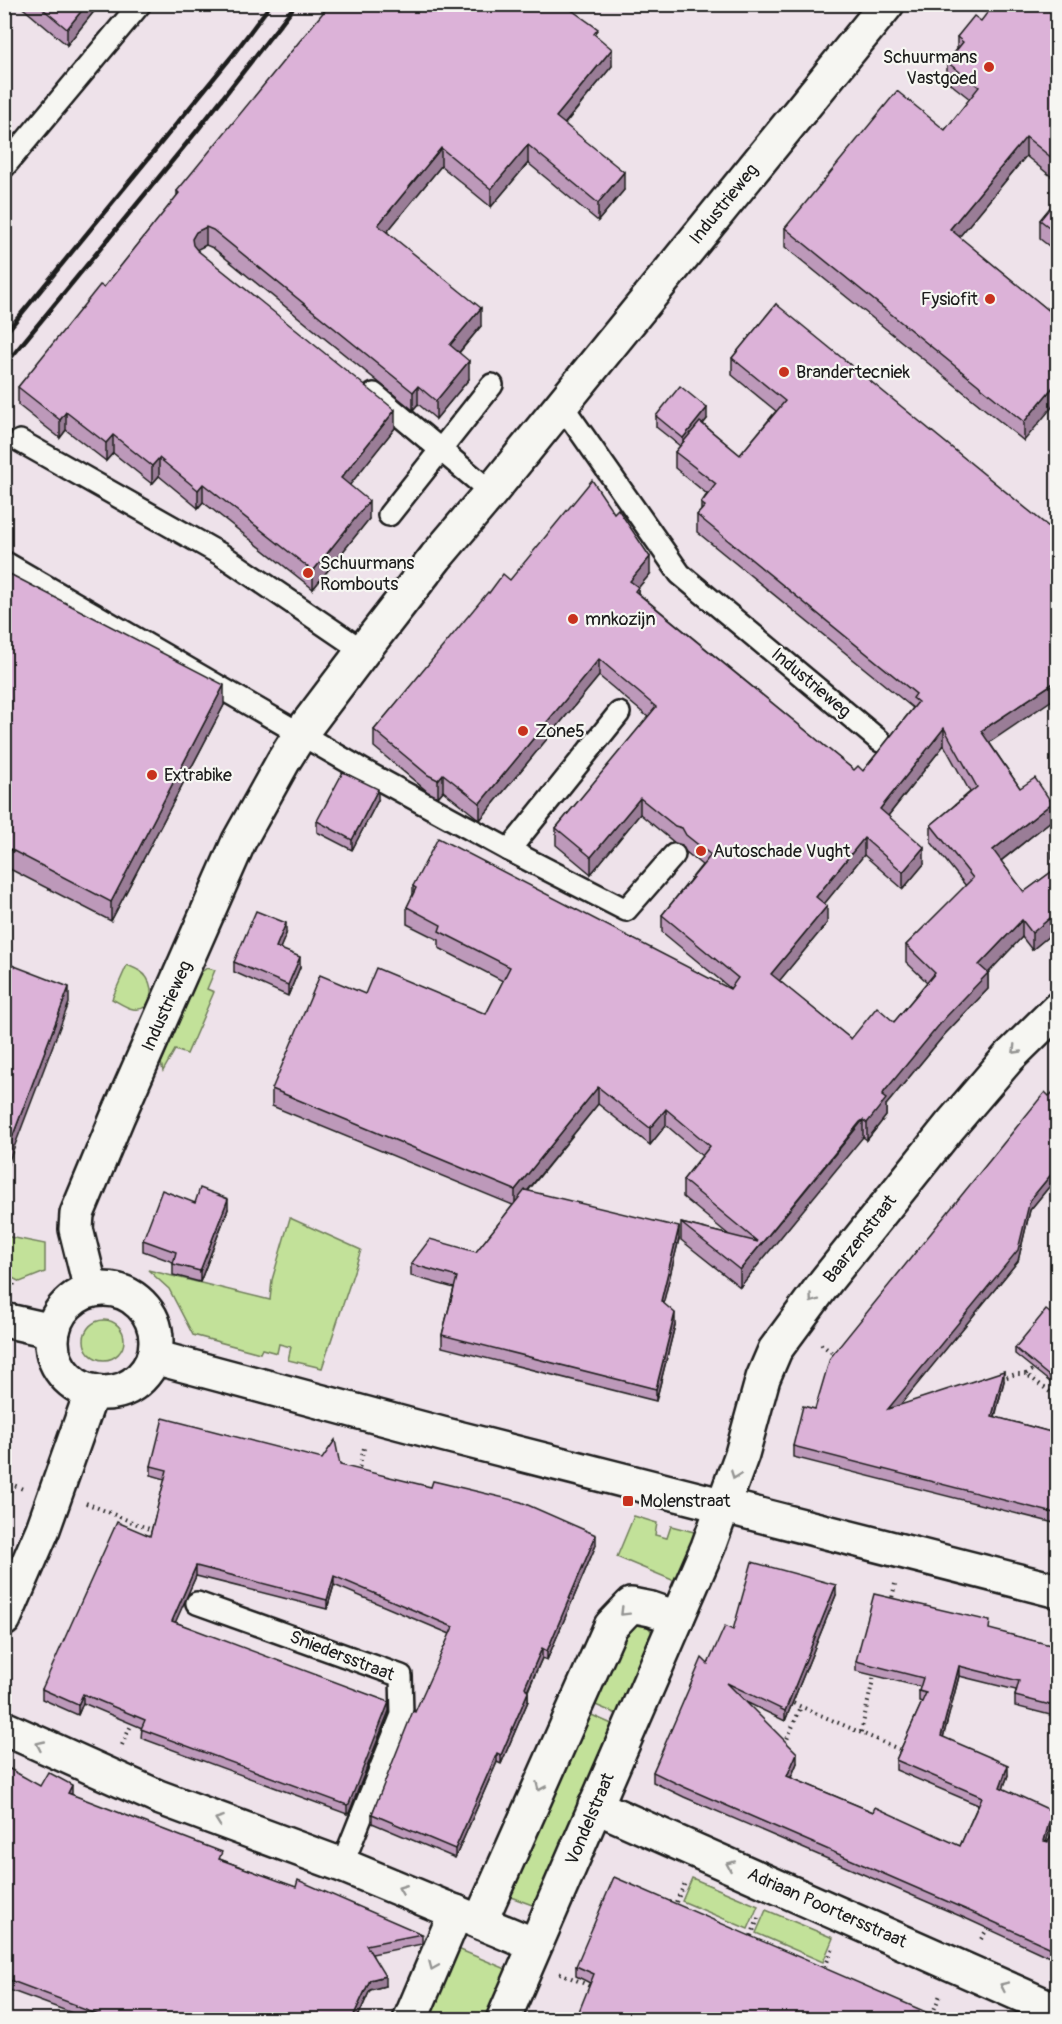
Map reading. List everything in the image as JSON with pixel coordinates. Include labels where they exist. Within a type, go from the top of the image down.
[{"type":"street","name":"Industrieweg","points":[[91,1290],[76,1229],[77,1214],[239,842],[284,760],[301,733],[436,557],[888,4]]},
{"type":"street","name":"Baarzenstraat","points":[[723,1505],[742,1454],[763,1378],[775,1350],[826,1281],[950,1126],[1009,1057],[1058,1009]]},
{"type":"street","points":[[114,1289],[130,1295],[143,1306],[153,1321],[157,1338],[154,1357],[144,1375],[125,1389],[110,1393],[92,1391],[79,1386],[65,1376],[56,1361],[52,1345],[53,1331],[59,1313],[69,1302],[91,1290],[114,1289]]},
{"type":"street","points":[[4,1320],[53,1331]]},
{"type":"street","points":[[154,1357],[373,1416],[1058,1591]]},
{"type":"street","points":[[4,1619],[57,1490],[92,1391]]},
{"type":"street","name":"Vondelstraat","points":[[503,2019],[708,1547],[723,1505]]},
{"type":"street","points":[[410,2019],[468,1917],[611,1626],[631,1605],[677,1618]]},
{"type":"street","points":[[4,1728],[158,1797],[342,1865],[468,1917],[532,1952]]},
{"type":"street","name":"Adriaan Poortersstraat","points":[[595,1806],[1058,2011]]},
{"type":"lane","points":[[4,167],[140,4]]},
{"type":"lane","points":[[360,383],[491,492]]},
{"type":"lane","points":[[389,515],[492,385]]},
{"type":"lane","name":"Industrieweg","points":[[561,404],[680,574],[880,741]]},
{"type":"lane","points":[[20,441],[229,559],[363,651]]},
{"type":"lane","points":[[4,562],[366,772],[509,850],[626,910],[675,855]]},
{"type":"lane","points":[[509,850],[619,713]]},
{"type":"lane","name":"Sniedersstraat","points":[[197,1603],[401,1676],[402,1715],[342,1865]]},
{"type":"path","points":[[795,1323],[842,1360]]},
{"type":"path","points":[[993,1381],[1016,1374],[1026,1374],[1043,1360]]},
{"type":"path","points":[[1026,1374],[1058,1398]]},
{"type":"path","points":[[356,1479],[373,1416]]},
{"type":"path","points":[[57,1490],[153,1531],[163,1533]]},
{"type":"path","points":[[890,1608],[903,1551]]},
{"type":"path","points":[[861,1732],[877,1664]]},
{"type":"path","points":[[780,1698],[913,1755]]},
{"type":"path","points":[[783,1749],[801,1707]]},
{"type":"path","points":[[107,1775],[137,1712]]},
{"type":"path","points":[[1046,1834],[1055,1823],[1049,1816],[1058,1801]]},
{"type":"path","points":[[963,1968],[993,1920]]},
{"type":"path","points":[[532,1952],[592,1987]]},
{"type":"green space","points":[[127,965],[143,973],[151,988],[148,1004],[139,1009],[133,1009],[112,999]]},
{"type":"green space","points":[[207,968],[215,970],[207,989],[214,992],[187,1054],[175,1050],[163,1071],[161,1063],[200,973]]},
{"type":"green space","points":[[290,1218],[361,1250],[322,1368],[288,1360],[291,1347],[279,1344],[277,1353],[262,1349],[260,1353],[193,1335],[169,1289],[148,1270],[270,1300],[272,1280]]},
{"type":"green space","points":[[5,1236],[45,1244],[45,1272],[20,1282],[5,1274]]},
{"type":"green space","points":[[104,1320],[112,1321],[118,1326],[123,1332],[123,1348],[118,1354],[112,1359],[104,1360],[96,1359],[90,1354],[85,1348],[84,1340],[85,1332],[90,1326],[96,1321]]},
{"type":"green space","points":[[634,1516],[657,1523],[655,1535],[667,1538],[671,1526],[698,1533],[677,1582],[617,1557]]},
{"type":"green space","points":[[630,1622],[646,1624],[652,1632],[652,1640],[619,1715],[591,1703]]},
{"type":"green space","points":[[587,1713],[614,1725],[535,1906],[508,1896]]},
{"type":"green space","points":[[692,1878],[758,1906],[748,1929],[682,1901]]},
{"type":"green space","points":[[766,1910],[833,1938],[823,1962],[756,1933]]},
{"type":"green space","points":[[458,1949],[506,1969],[504,1980],[487,2019],[426,2020]]},
{"type":"building","points":[[37,4],[87,4],[67,29]]},
{"type":"building","points":[[330,4],[563,4],[598,29],[594,34],[612,49],[556,117],[624,172],[598,203],[528,145],[491,189],[441,148],[378,225],[481,308],[450,345],[469,361],[436,401],[418,386],[413,392],[213,230],[206,227],[196,232],[192,239],[197,250],[395,410],[341,478],[369,501],[313,571],[203,484],[198,490],[159,458],[152,466],[113,435],[106,443],[66,412],[60,420],[18,387],[100,285],[104,287],[179,193],[177,191]]},
{"type":"building","points":[[994,4],[1058,4],[1058,163],[1026,137],[950,229],[1058,318],[1058,381],[1024,422],[785,228],[897,91],[945,130],[979,87],[947,62],[963,42],[957,37],[974,16],[981,21]]},
{"type":"building","points":[[1058,198],[1058,234],[1040,220]]},
{"type":"building","points":[[776,304],[1055,532],[1052,536],[1058,544],[1058,680],[981,731],[1020,788],[1035,778],[1052,803],[993,850],[1024,892],[1058,867],[1058,925],[1056,926],[1050,918],[1032,933],[1022,920],[979,965],[988,973],[945,1018],[884,1092],[882,1096],[886,1099],[867,1123],[863,1120],[860,1122],[740,1270],[681,1223],[758,1242],[683,1180],[710,1146],[666,1109],[650,1128],[598,1087],[515,1190],[272,1089],[320,975],[365,994],[376,968],[486,1014],[510,967],[439,931],[441,925],[407,907],[416,888],[413,886],[438,838],[730,989],[738,978],[662,915],[711,855],[686,835],[682,828],[675,826],[640,798],[591,857],[556,828],[656,707],[599,659],[480,803],[443,774],[438,780],[428,775],[374,730],[503,574],[510,580],[592,480],[614,513],[618,509],[650,557],[630,581],[638,587],[635,591],[854,770],[858,766],[863,771],[918,702],[913,698],[916,694],[697,515],[705,506],[701,503],[716,484],[675,452],[700,422],[740,455],[785,401],[732,358]],"holes":[[[944,728],[977,787],[931,825],[973,878],[906,945],[935,973],[894,1022],[877,1007],[851,1039],[771,974],[827,906],[816,897],[864,838],[903,872],[924,847],[880,809]]]},
{"type":"building","points":[[680,386],[707,408],[683,438],[656,416]]},
{"type":"building","points":[[4,571],[224,685],[111,902],[4,846]]},
{"type":"building","points":[[343,772],[378,789],[352,840],[317,821]]},
{"type":"building","points":[[1058,837],[1058,849],[1052,841]]},
{"type":"building","points":[[256,911],[286,923],[276,947],[300,957],[288,985],[234,962]]},
{"type":"building","points":[[4,962],[69,987],[4,1159]]},
{"type":"building","points":[[1058,1088],[1058,1166],[1030,1200],[1018,1250],[888,1409],[1004,1371],[992,1416],[1058,1434],[1058,1514],[793,1446],[803,1406],[815,1409],[830,1358],[1045,1092],[1049,1096]]},
{"type":"building","points":[[200,1188],[228,1199],[200,1271],[173,1264],[176,1252],[143,1240],[162,1190],[195,1203]]},
{"type":"building","points":[[525,1190],[679,1227],[661,1301],[675,1313],[656,1389],[442,1335],[457,1277],[411,1264],[430,1239],[476,1252]]},
{"type":"building","points":[[1046,1310],[1058,1319],[1058,1378],[1055,1381],[1015,1348]]},
{"type":"building","points":[[163,1418],[322,1459],[335,1440],[340,1465],[431,1487],[433,1481],[521,1502],[596,1535],[547,1651],[542,1648],[525,1687],[528,1692],[501,1755],[497,1753],[455,1849],[372,1814],[413,1711],[415,1712],[453,1627],[334,1576],[327,1600],[196,1566],[172,1621],[389,1702],[347,1805],[141,1729],[145,1720],[83,1694],[78,1705],[42,1689],[117,1522],[150,1536],[167,1470],[151,1466]]},
{"type":"building","points":[[752,1562],[836,1585],[785,1711],[727,1683],[797,1753],[787,1776],[873,1812],[875,1807],[960,1846],[982,1797],[896,1760],[926,1693],[919,1691],[923,1678],[856,1661],[874,1594],[990,1621],[989,1629],[1058,1647],[1058,1707],[1015,1696],[1019,1681],[959,1666],[941,1736],[1008,1765],[1000,1787],[1052,1811],[1044,1841],[1048,1842],[1058,1826],[1058,1951],[653,1772],[702,1658],[708,1664],[725,1626],[733,1630]]},
{"type":"building","points":[[8,1768],[40,1786],[48,1772],[72,1785],[68,1793],[222,1852],[219,1859],[296,1887],[298,1880],[422,1934],[366,1945],[385,1976],[370,1980],[352,2019],[109,2019],[4,1978],[4,1774]]},
{"type":"building","points":[[614,1877],[942,2019],[576,2019],[594,1974],[576,1966]]},
{"type":"building","points":[[947,2012],[964,2019],[944,2019]]},
{"type":"railway","points":[[4,335],[232,56],[271,4]]},
{"type":"railway","points":[[4,366],[196,132],[296,4]]},
{"type":"place","name":"Schuurmans Vastgoed","points":[[989,67]]},
{"type":"place","name":"Fysiofit","points":[[990,299]]},
{"type":"place","name":"Brandertecniek","points":[[784,372]]},
{"type":"place","name":"Schuurmans Rombouts","points":[[308,573]]},
{"type":"place","name":"mnkozijn","points":[[573,619]]},
{"type":"place","name":"Zone5","points":[[523,731]]},
{"type":"place","name":"Extrabike","points":[[152,775]]},
{"type":"place","name":"Autoschade Vught","points":[[701,851]]},
{"type":"place","name":"Molenstraat","points":[[628,1501]]}]
